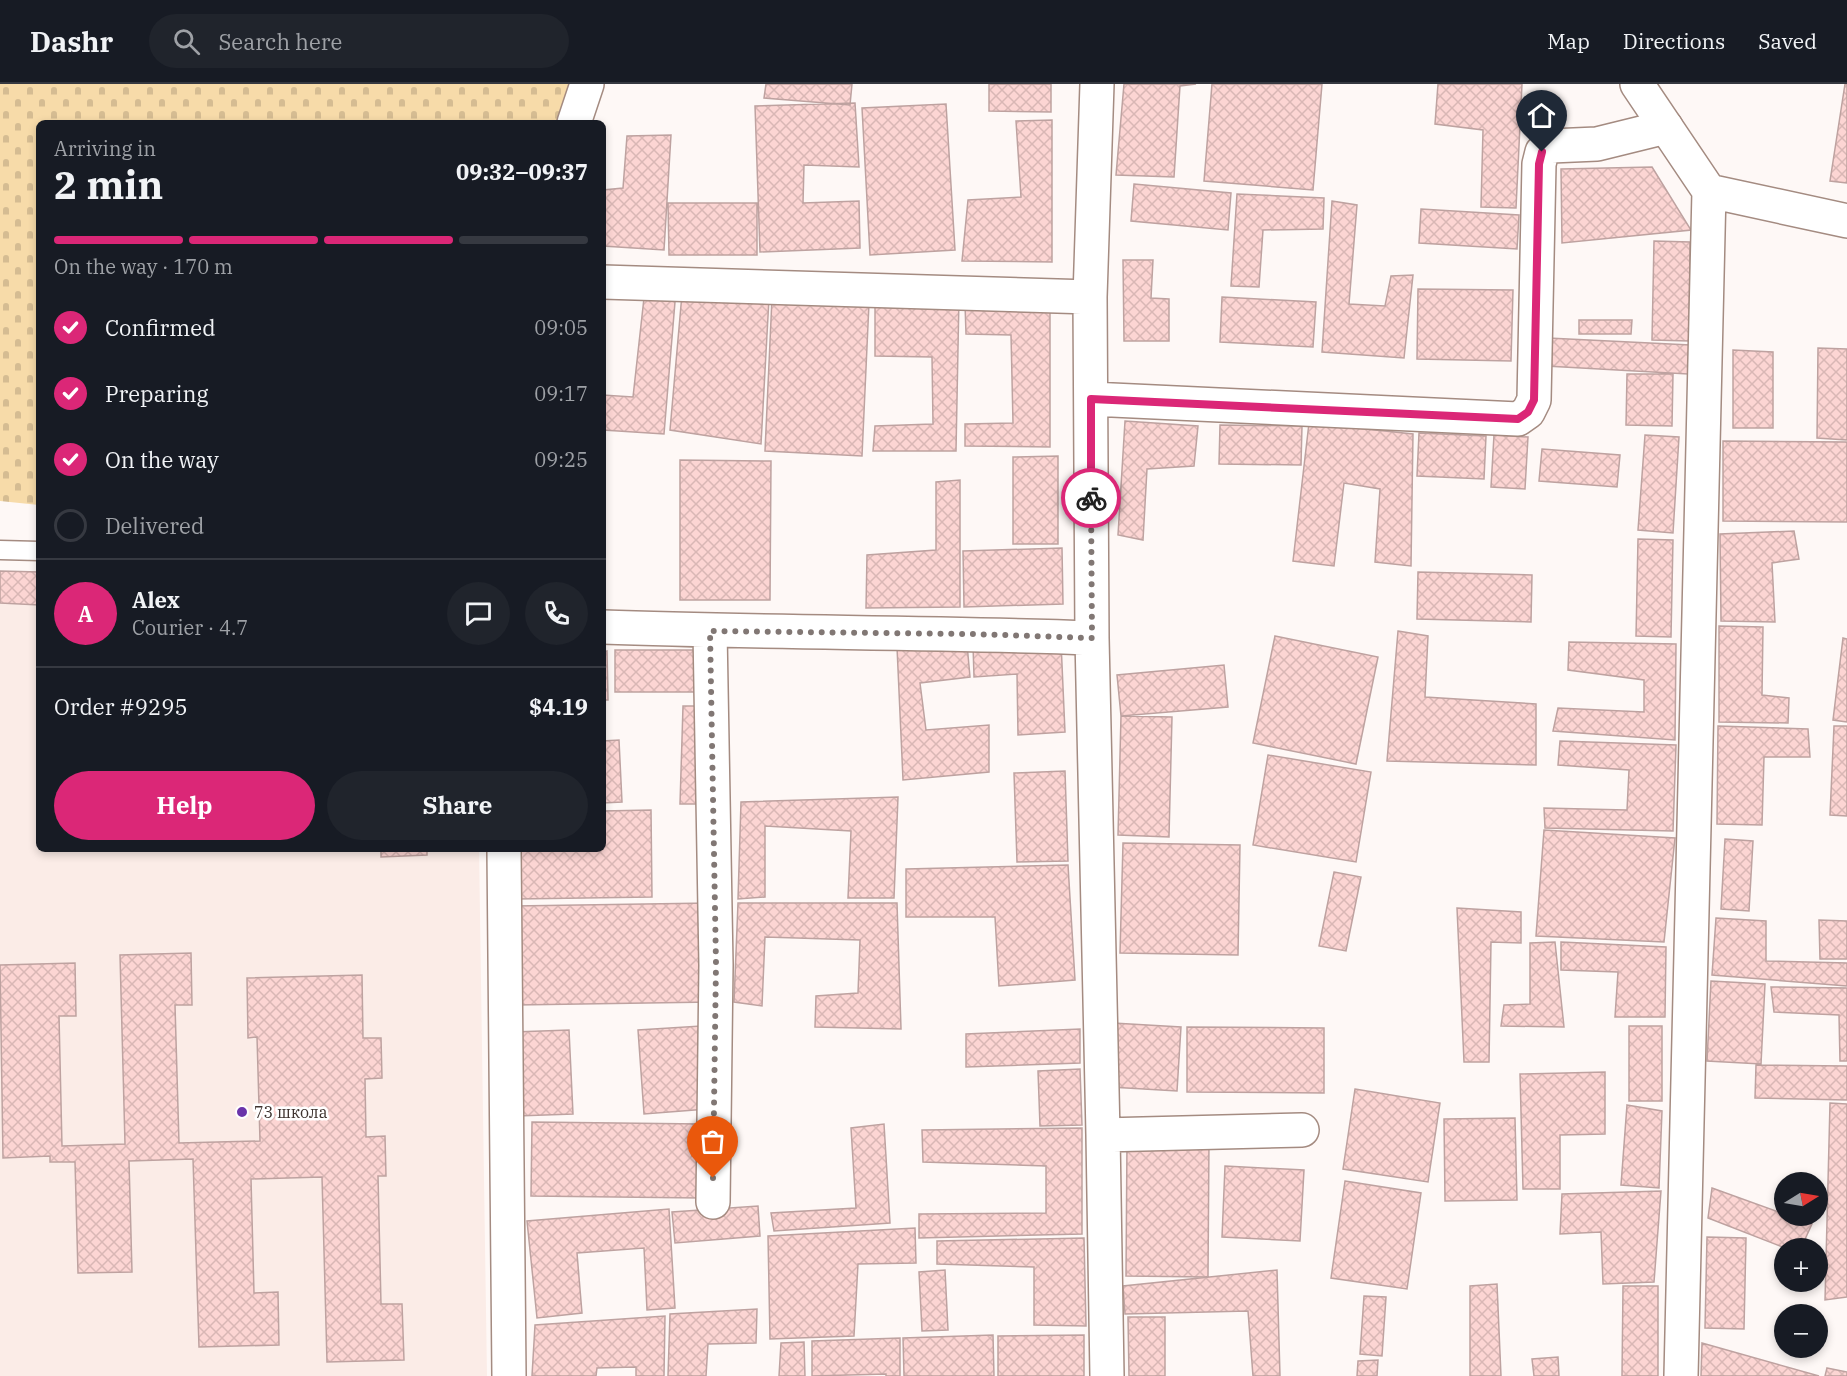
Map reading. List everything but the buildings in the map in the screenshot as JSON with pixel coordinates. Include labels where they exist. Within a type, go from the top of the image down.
[{"type":"street","points":[[575,120],[587,84]]},
{"type":"street","points":[[1097,84],[1090,297],[1092,638],[1107,1376]]},
{"type":"street","points":[[1637,84],[1709,191],[1681,1376]]},
{"type":"street","points":[[1091,399],[1518,419],[1528,412],[1534,400],[1539,164],[1542,152],[1551,146],[1597,144],[1666,127]]},
{"type":"street","points":[[1709,191],[1847,221]]},
{"type":"street","points":[[606,282],[1090,297]]},
{"type":"street","points":[[606,627],[1092,638]]},
{"type":"street","points":[[710,631],[716,964],[712,1202]]},
{"type":"street","points":[[504,852],[509,1376]]},
{"type":"street","points":[[1103,1135],[1302,1130]]},
{"type":"lane","points":[[0,550],[36,551]]},
{"type":"shaded area","name":"73 школа","points":[[0,584],[36,584],[36,852],[479,852],[487,1376],[0,1376]]},
{"type":"green space","points":[[0,84],[575,84],[568,120],[36,120],[36,505],[0,501]]},
{"type":"way so far","points":[[713,1178],[716,964],[710,631],[972,634],[1092,638],[1091,498]]},
{"type":"place","name":"73 школа","points":[[242,1112]]},
{"type":"route","points":[[1091,498],[1091,399],[1518,419],[1528,412],[1534,400],[1539,164],[1542,152]]}]
